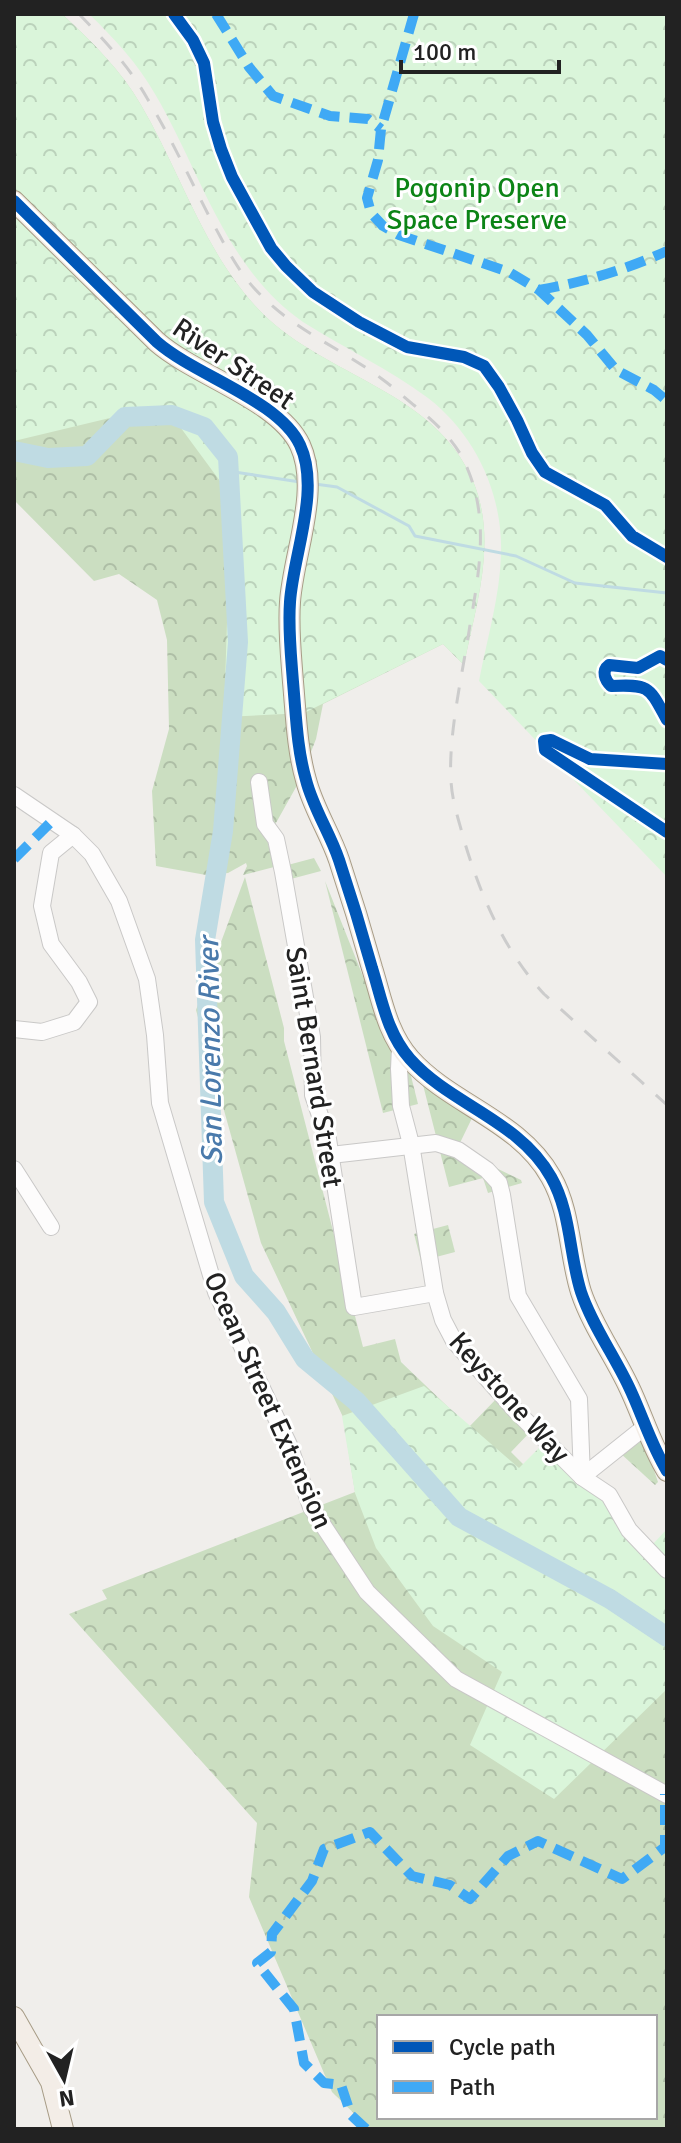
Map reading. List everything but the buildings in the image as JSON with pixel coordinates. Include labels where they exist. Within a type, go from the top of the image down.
[{"type":"main road","name":"River Street","points":[[14,201],[172,355],[276,415],[301,448],[307,484],[289,617],[295,714],[307,784],[338,859],[382,1006],[400,1047],[420,1070],[517,1136],[545,1166],[561,1200],[582,1294],[667,1471]]},
{"type":"main road","points":[[14,2017],[51,2082],[63,2129]]},
{"type":"street","name":"Saint Bernard Street","points":[[259,782],[265,824],[276,839],[283,872],[312,1037],[313,1095],[324,1122],[331,1155],[354,1307],[435,1293]]},
{"type":"street","name":"Ocean Street Extension","points":[[14,795],[73,835],[92,854],[119,901],[147,979],[160,1103],[216,1292],[289,1445],[311,1507],[367,1592],[456,1679],[667,1795]]},
{"type":"street","points":[[14,1029],[42,1032],[74,1022],[89,1002],[79,982],[51,944],[42,906],[51,853],[73,835]]},
{"type":"street","name":"Keystone Way","points":[[400,1047],[401,1106],[411,1144],[435,1293],[443,1320],[454,1341],[515,1410],[582,1477],[609,1495],[629,1530],[667,1570]]},
{"type":"street","points":[[331,1155],[436,1143],[458,1150],[487,1170],[499,1183],[518,1296],[579,1399],[582,1477]]},
{"type":"street","points":[[14,1169],[51,1227]]},
{"type":"street","points":[[582,1477],[646,1426]]},
{"type":"green space","points":[[14,14],[62,14],[95,46],[141,105],[210,241],[243,291],[263,314],[289,336],[407,405],[433,426],[456,451],[473,481],[484,526],[484,550],[479,596],[464,665],[443,644],[323,704],[316,739],[300,780],[267,839],[274,867],[243,875],[246,863],[228,873],[206,875],[156,866],[152,791],[169,729],[167,640],[157,600],[119,574],[94,581],[14,500]]},
{"type":"green space","points":[[14,14],[62,14],[115,68],[156,132],[225,267],[263,314],[317,354],[407,405],[433,426],[456,451],[473,481],[484,526],[479,596],[464,665],[443,644],[304,713],[224,717],[231,496],[164,405],[14,441]]},
{"type":"green space","name":"Pogonip Open Space Preserve","points":[[89,14],[667,14],[667,877],[479,681],[493,618],[501,554],[497,510],[473,448],[445,413],[428,398],[303,322],[276,300],[253,275],[217,217],[148,83],[125,52]]},
{"type":"green space","points":[[314,858],[321,871],[287,880],[284,866]]},
{"type":"green space","points":[[245,877],[363,1347],[395,1339],[401,1362],[469,1427],[499,1396],[533,1429],[511,1452],[524,1465],[547,1442],[654,1544],[667,1532],[667,2129],[370,2129],[332,2092],[249,1897],[257,1823],[69,1614],[107,1599],[102,1590],[355,1492],[343,1417],[261,1243],[196,1010]]},
{"type":"green space","points":[[325,881],[374,1004],[408,1064],[418,1104],[383,1113]]},
{"type":"green space","points":[[422,1081],[474,1114],[457,1149],[522,1183],[488,1193],[483,1178],[449,1187]]},
{"type":"green space","points":[[448,1225],[455,1252],[421,1261],[414,1234]]},
{"type":"green space","points":[[424,1386],[519,1468],[545,1442],[653,1544],[667,1529],[667,1689],[554,1799],[470,1745],[502,1672],[433,1626],[376,1548],[355,1493],[342,1416]]},
{"type":"green space","points":[[642,1436],[658,1482],[655,1485],[619,1452]]},
{"type":"waterway","name":"San Lorenzo River","points":[[14,451],[48,458],[87,456],[125,417],[172,415],[204,427],[228,457],[238,642],[223,831],[205,940],[214,1202],[244,1276],[276,1312],[305,1359],[356,1401],[459,1517],[610,1599],[667,1637]]},
{"type":"waterway","points":[[228,471],[300,482]]},
{"type":"waterway","points":[[315,484],[337,487],[409,526],[415,536],[516,556],[575,583],[667,593]]},
{"type":"railway","points":[[79,14],[140,86],[224,244],[254,288],[284,315],[394,389],[438,427],[464,460],[474,489],[480,528],[476,586],[452,743],[452,788],[464,840],[495,922],[530,977],[544,994],[667,1105]]},
{"type":"marked path","points":[[216,14],[249,67],[273,96],[330,116],[368,119],[381,129]]},
{"type":"marked path","points":[[414,14],[381,129],[378,160],[367,198],[371,213],[383,226],[399,235],[509,272],[539,290],[587,335],[616,370],[654,390],[667,401]]},
{"type":"marked path","points":[[539,290],[604,275],[667,251]]},
{"type":"marked path","points":[[14,859],[52,821]]},
{"type":"marked path","points":[[366,2129],[351,2115],[341,2085],[324,2083],[304,2063],[294,2009],[257,1963],[271,1952],[272,1934],[312,1881],[324,1849],[370,1832],[412,1876],[450,1885],[470,1899],[508,1856],[538,1841],[622,1879],[665,1847],[665,1794]]},
{"type":"cycle path","points":[[174,14],[193,40],[204,63],[213,122],[232,177],[271,248],[286,266],[313,292],[359,322],[407,347],[464,357],[484,366],[499,387],[545,472],[605,505],[632,536],[667,557]]},
{"type":"cycle path","points":[[14,201],[157,342],[256,402],[289,429],[300,445],[306,463],[307,502],[292,584],[289,622],[299,744],[309,790],[339,860],[386,1016],[410,1059],[445,1089],[521,1141],[551,1177],[566,1219],[581,1292],[667,1471]]},
{"type":"cycle path","points":[[667,660],[660,656],[638,668],[609,665],[605,673],[611,686],[634,686],[647,690],[667,720]]},
{"type":"cycle path","points":[[667,764],[590,759],[551,740],[544,741],[545,750],[667,832]]}]
